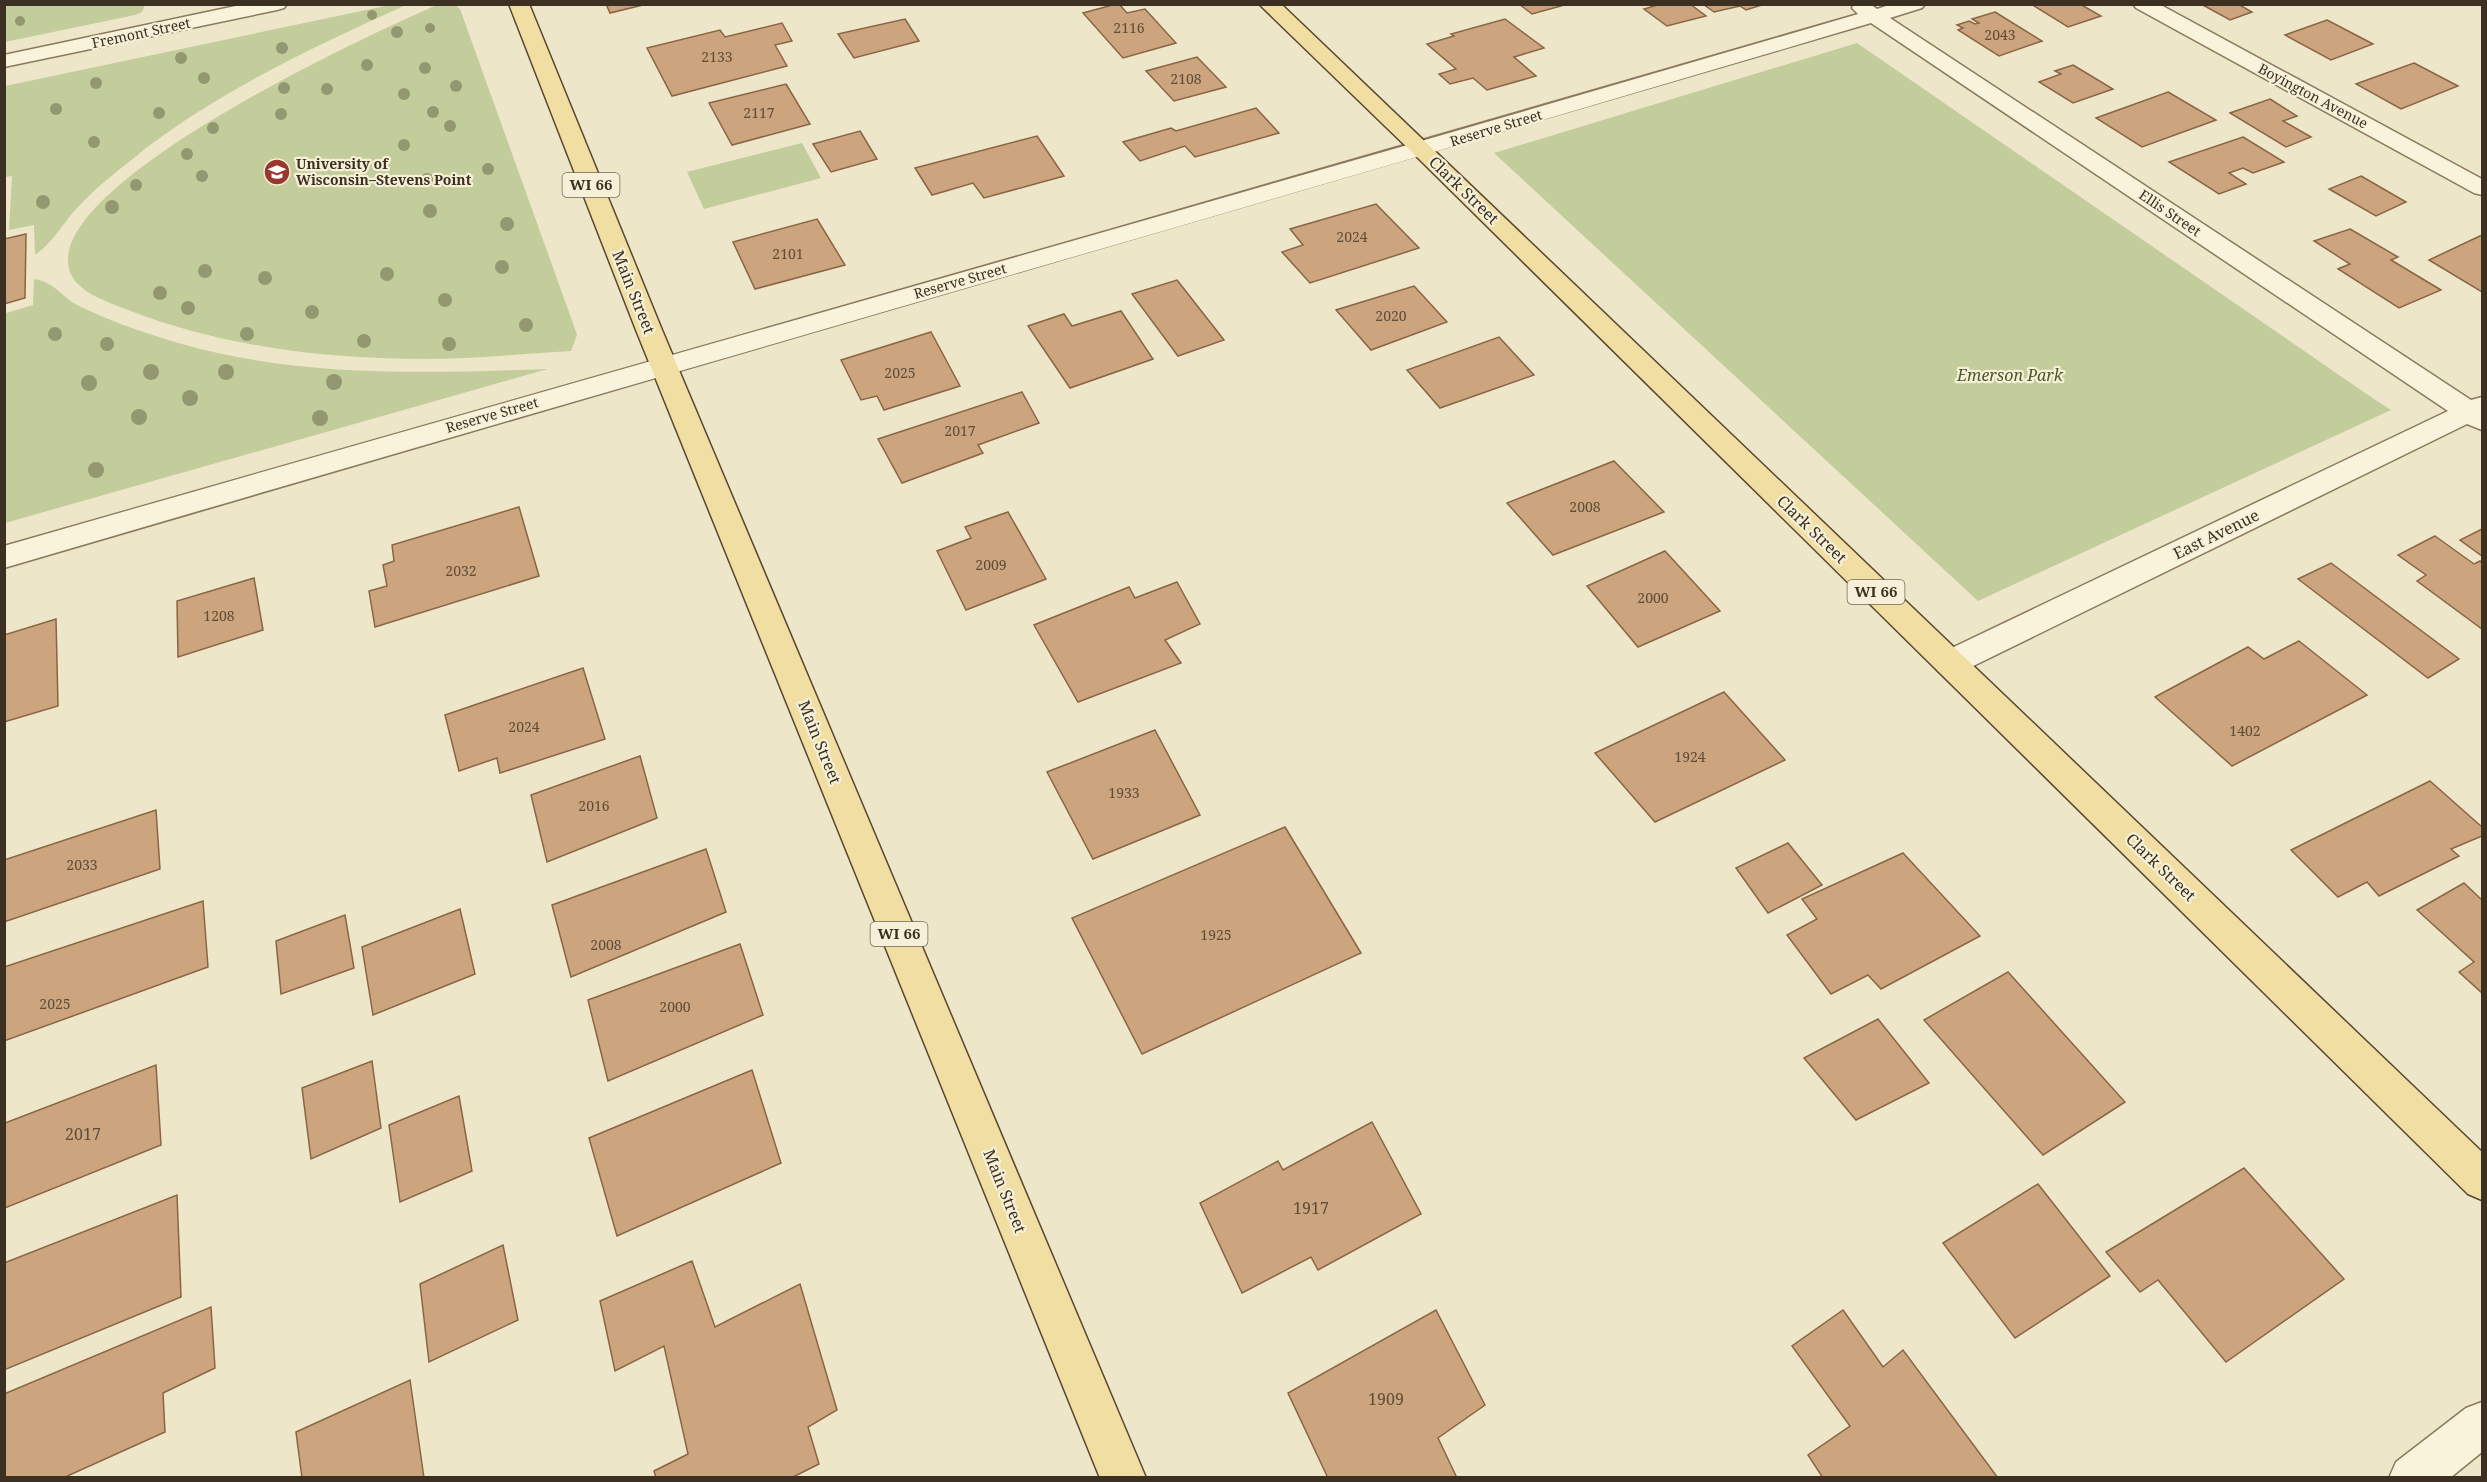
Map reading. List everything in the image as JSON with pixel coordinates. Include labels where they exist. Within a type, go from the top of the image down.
[{"type":"main road","name":"Main Street","points":[[519,4],[663,364],[1123,1478]]},
{"type":"main road","name":"Clark Street","points":[[1269,4],[1423,150],[2482,1180]]},
{"type":"street","name":"Fremont Street","points":[[4,61],[277,4]]},
{"type":"street","name":"Reserve Street","points":[[4,557],[663,364],[1423,150],[1866,10],[1915,4]]},
{"type":"street","name":"Boyington Avenue","points":[[2143,4],[2482,188]]},
{"type":"street","name":"Ellis Street","points":[[1866,10],[2478,413]]},
{"type":"street","name":"East Avenue","points":[[1950,663],[2478,413]]},
{"type":"street","points":[[2412,1478],[2482,1424]]},
{"type":"green space","points":[[4,5],[145,5],[142,12],[135,15],[5,42]]},
{"type":"green space","points":[[390,5],[406,5],[272,69],[176,126],[93,192],[47,245],[35,255],[34,225],[9,230],[12,176],[5,177],[5,86]]},
{"type":"green space","points":[[437,5],[455,5],[460,9],[577,335],[571,351],[422,359],[348,356],[273,348],[199,333],[128,310],[93,295],[72,277],[69,269],[76,234],[108,196],[158,155],[285,79],[348,46]]},
{"type":"green space","name":"Emerson Park","points":[[1857,43],[2391,410],[1978,601],[1494,153]]},
{"type":"green space","points":[[802,143],[821,178],[704,209],[687,172]]},
{"type":"green space","points":[[34,279],[53,286],[79,306],[117,322],[182,344],[227,355],[273,363],[364,371],[456,372],[548,369],[5,523],[6,313],[33,305]]},
{"type":"building","points":[[606,4],[647,4],[610,13]]},
{"type":"building","points":[[1119,4],[1127,13],[1145,9],[1176,43],[1123,58],[1083,13]]},
{"type":"building","points":[[1519,4],[1568,4],[1532,14]]},
{"type":"building","points":[[1661,4],[1690,4],[1706,16],[1667,26],[1644,9]]},
{"type":"building","points":[[1703,4],[1765,4],[1746,10],[1740,6],[1714,12]]},
{"type":"building","points":[[2031,4],[2080,4],[2101,16],[2068,27]]},
{"type":"building","points":[[2201,4],[2238,4],[2252,12],[2230,20]]},
{"type":"building","points":[[1995,12],[2042,41],[1999,56],[1958,30],[1963,28],[1957,25],[1969,21],[1979,23],[1972,19]]},
{"type":"building","points":[[905,19],[919,41],[854,58],[838,34]]},
{"type":"building","points":[[1505,19],[1544,48],[1514,57],[1536,76],[1487,90],[1473,78],[1450,84],[1439,74],[1456,69],[1427,44],[1454,36],[1451,34]]},
{"type":"building","points":[[2327,20],[2373,44],[2331,60],[2285,35]]},
{"type":"building","points":[[782,23],[792,41],[775,45],[787,66],[672,96],[647,48],[720,30],[725,37]]},
{"type":"building","points":[[1197,57],[1226,87],[1174,101],[1146,71]]},
{"type":"building","points":[[2414,63],[2458,86],[2401,109],[2356,84]]},
{"type":"building","points":[[2073,65],[2113,89],[2073,103],[2039,82],[2061,74],[2055,71]]},
{"type":"building","points":[[786,84],[810,124],[732,145],[709,103]]},
{"type":"building","points":[[2168,92],[2216,120],[2142,147],[2096,118]]},
{"type":"building","points":[[2270,99],[2297,116],[2283,121],[2311,137],[2286,147],[2230,113]]},
{"type":"building","points":[[1256,108],[1279,133],[1195,157],[1185,146],[1140,161],[1123,142],[1171,128],[1176,131]]},
{"type":"building","points":[[860,131],[877,159],[831,172],[813,144]]},
{"type":"building","points":[[1037,136],[1064,176],[984,198],[973,183],[932,195],[915,168]]},
{"type":"building","points":[[2243,137],[2284,162],[2253,173],[2243,168],[2229,173],[2246,184],[2219,194],[2169,162]]},
{"type":"building","points":[[2361,176],[2406,202],[2376,216],[2329,189]]},
{"type":"building","points":[[1376,204],[1419,248],[1310,283],[1282,252],[1303,245],[1290,229]]},
{"type":"building","points":[[817,219],[845,265],[755,289],[733,242]]},
{"type":"building","points":[[2350,229],[2398,257],[2391,260],[2441,290],[2399,308],[2338,269],[2350,264],[2314,241]]},
{"type":"building","points":[[26,234],[25,298],[4,304],[4,239]]},
{"type":"building","points":[[2482,235],[2482,292],[2429,260]]},
{"type":"building","points":[[1177,280],[1224,340],[1178,356],[1132,294]]},
{"type":"building","points":[[1414,286],[1447,322],[1371,350],[1336,310]]},
{"type":"building","points":[[1121,311],[1153,359],[1070,388],[1028,326],[1064,314],[1072,326]]},
{"type":"building","points":[[931,332],[960,386],[884,410],[877,396],[861,400],[841,360]]},
{"type":"building","points":[[1499,337],[1534,375],[1440,408],[1407,370]]},
{"type":"building","points":[[1022,392],[1039,423],[978,445],[983,453],[902,483],[878,439]]},
{"type":"building","points":[[1614,461],[1664,512],[1553,555],[1507,503]]},
{"type":"building","points":[[519,507],[539,576],[375,627],[369,591],[387,586],[383,565],[394,561],[392,545]]},
{"type":"building","points":[[1008,512],[1046,579],[966,610],[937,551],[971,538],[965,527]]},
{"type":"building","points":[[2482,529],[2482,556],[2460,540]]},
{"type":"building","points":[[2435,536],[2474,564],[2480,561],[2482,563],[2482,629],[2417,581],[2426,575],[2398,555]]},
{"type":"building","points":[[1665,551],[1720,611],[1638,647],[1587,586]]},
{"type":"building","points":[[2331,563],[2459,659],[2428,678],[2298,579]]},
{"type":"building","points":[[254,578],[263,630],[178,657],[177,601]]},
{"type":"building","points":[[1177,582],[1200,624],[1165,640],[1181,663],[1078,702],[1034,625],[1129,587],[1135,598]]},
{"type":"building","points":[[56,619],[58,706],[4,722],[4,635]]},
{"type":"building","points":[[2299,641],[2367,695],[2232,766],[2155,697],[2248,647],[2264,659]]},
{"type":"building","points":[[583,668],[605,739],[500,773],[497,758],[459,771],[445,715]]},
{"type":"building","points":[[1724,692],[1785,760],[1655,822],[1595,753]]},
{"type":"building","points":[[1155,730],[1200,815],[1093,859],[1047,772]]},
{"type":"building","points":[[640,756],[657,818],[547,862],[531,795]]},
{"type":"building","points":[[2430,781],[2482,827],[2482,836],[2451,849],[2459,856],[2379,896],[2367,882],[2338,897],[2291,850]]},
{"type":"building","points":[[156,810],[160,869],[4,922],[4,860]]},
{"type":"building","points":[[1285,827],[1361,953],[1142,1054],[1072,918]]},
{"type":"building","points":[[1788,843],[1822,885],[1768,913],[1736,868]]},
{"type":"building","points":[[706,849],[726,912],[571,977],[552,905]]},
{"type":"building","points":[[1903,853],[1980,936],[1881,989],[1868,975],[1831,994],[1787,935],[1817,919],[1802,899]]},
{"type":"building","points":[[2464,883],[2482,900],[2482,993],[2459,972],[2474,962],[2417,910]]},
{"type":"building","points":[[203,901],[208,967],[4,1041],[4,967]]},
{"type":"building","points":[[460,909],[475,974],[373,1015],[362,947]]},
{"type":"building","points":[[345,915],[354,968],[281,994],[276,941]]},
{"type":"building","points":[[740,944],[763,1015],[608,1081],[588,1000]]},
{"type":"building","points":[[2008,972],[2125,1102],[2043,1155],[1924,1020]]},
{"type":"building","points":[[1878,1019],[1929,1083],[1856,1120],[1804,1058]]},
{"type":"building","points":[[372,1061],[381,1128],[311,1159],[302,1088]]},
{"type":"building","points":[[156,1065],[161,1145],[5,1208],[5,1123]]},
{"type":"building","points":[[752,1070],[781,1163],[617,1236],[589,1138]]},
{"type":"building","points":[[459,1096],[472,1171],[400,1202],[389,1125]]},
{"type":"building","points":[[1372,1122],[1421,1214],[1318,1270],[1311,1257],[1242,1293],[1200,1203],[1278,1161],[1283,1170]]},
{"type":"building","points":[[2244,1168],[2344,1279],[2226,1362],[2158,1280],[2140,1292],[2106,1252]]},
{"type":"building","points":[[2038,1184],[2110,1276],[2015,1338],[1943,1243]]},
{"type":"building","points":[[177,1195],[181,1297],[4,1370],[4,1263]]},
{"type":"building","points":[[503,1245],[518,1320],[429,1362],[420,1284]]},
{"type":"building","points":[[692,1261],[715,1327],[800,1284],[837,1410],[808,1427],[819,1464],[791,1478],[656,1478],[654,1471],[688,1454],[664,1346],[615,1371],[600,1301]]},
{"type":"building","points":[[211,1307],[215,1368],[163,1393],[165,1432],[63,1478],[4,1478],[4,1394]]},
{"type":"building","points":[[1436,1310],[1485,1405],[1438,1438],[1457,1478],[1328,1478],[1288,1393]]},
{"type":"building","points":[[1843,1310],[1883,1367],[1903,1350],[1998,1478],[1823,1478],[1808,1455],[1850,1426],[1792,1346]]},
{"type":"building","points":[[410,1380],[424,1478],[302,1478],[296,1432]]},
{"type":"place","name":"University of Wisconsin–Stevens Point","points":[[277,172]]}]
